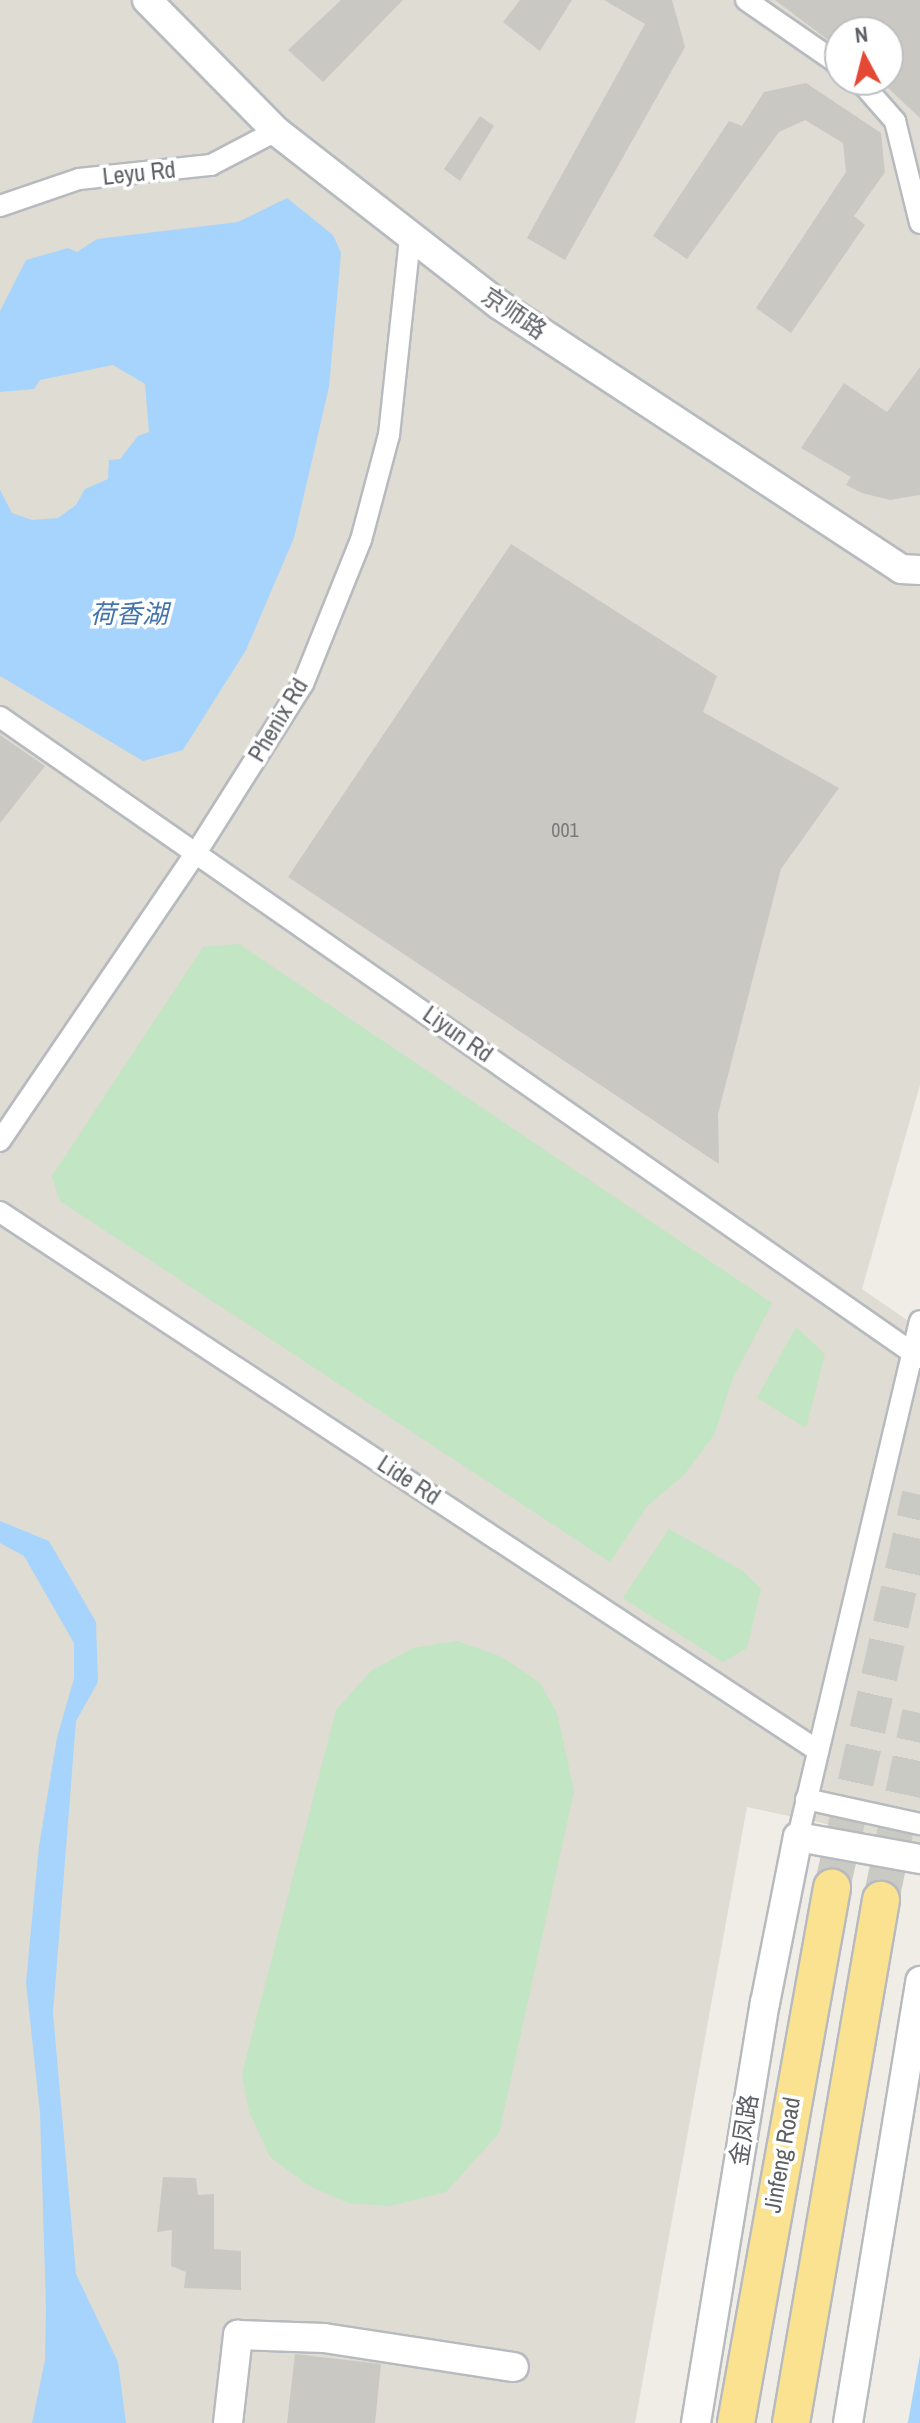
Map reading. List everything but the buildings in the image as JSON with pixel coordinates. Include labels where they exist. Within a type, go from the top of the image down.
[{"type":"highway","name":"Jinfeng Road","points":[[736,2423],[832,1888]]},
{"type":"highway","points":[[791,2423],[881,1900]]},
{"type":"street","name":"京师路","points":[[147,0],[276,131],[498,304],[901,569],[920,570]]},
{"type":"street","points":[[746,0],[824,54]]},
{"type":"street","points":[[873,96],[895,121],[920,223]]},
{"type":"street","name":"Leyu Rd","points":[[0,206],[79,179],[211,165],[276,131]]},
{"type":"street","name":"Phenix Rd","points":[[0,1141],[196,853],[303,684],[361,540],[389,435],[410,238]]},
{"type":"street","name":"Liyun Rd","points":[[0,717],[816,1281],[916,1357]]},
{"type":"street","name":"Lide Rd","points":[[0,1212],[817,1750]]},
{"type":"street","points":[[920,1321],[916,1357],[798,1837],[920,1859]]},
{"type":"street","points":[[806,1799],[920,1824]]},
{"type":"street","name":"金凤路","points":[[696,2423],[765,2003],[798,1837]]},
{"type":"street","points":[[848,2423],[920,1981]]},
{"type":"street","points":[[228,2423],[238,2335],[324,2338],[514,2367]]},
{"type":"shaded area","points":[[0,0],[920,0],[920,1085],[862,1289],[920,1329],[920,1844],[747,1807],[635,2423],[0,2423]]},
{"type":"green space","points":[[239,944],[772,1303],[733,1378],[714,1435],[683,1476],[648,1505],[610,1562],[60,1201],[52,1176],[203,947]]},
{"type":"green space","points":[[796,1327],[825,1354],[806,1428],[757,1398]]},
{"type":"green space","points":[[669,1529],[743,1571],[761,1589],[747,1648],[723,1662],[623,1598]]},
{"type":"green space","points":[[457,1641],[502,1657],[540,1683],[557,1713],[574,1791],[499,2133],[446,2192],[390,2206],[348,2203],[308,2185],[270,2157],[249,2111],[242,2074],[336,1710],[371,1671],[413,1648]]},
{"type":"water","name":"荷香湖","points":[[287,198],[333,235],[341,253],[329,387],[294,538],[246,650],[183,750],[143,761],[0,676],[0,490],[12,513],[32,520],[58,518],[76,505],[85,489],[108,479],[109,460],[120,459],[138,436],[149,432],[145,384],[113,365],[40,380],[34,389],[0,392],[0,311],[26,260],[68,248],[77,252],[97,239],[238,222]]},
{"type":"water","points":[[0,1521],[49,1541],[96,1622],[98,1682],[76,1721],[53,2013],[76,2274],[118,2362],[126,2423],[32,2423],[45,2360],[46,2307],[40,2113],[26,1982],[39,1846],[57,1738],[74,1678],[74,1643],[24,1556],[0,1543]]},
{"type":"water","points":[[920,2355],[920,2423],[907,2423],[908,2422]]},
{"type":"tunnel","points":[[832,1888],[920,1495]]},
{"type":"tunnel","points":[[881,1900],[920,1713]]}]
